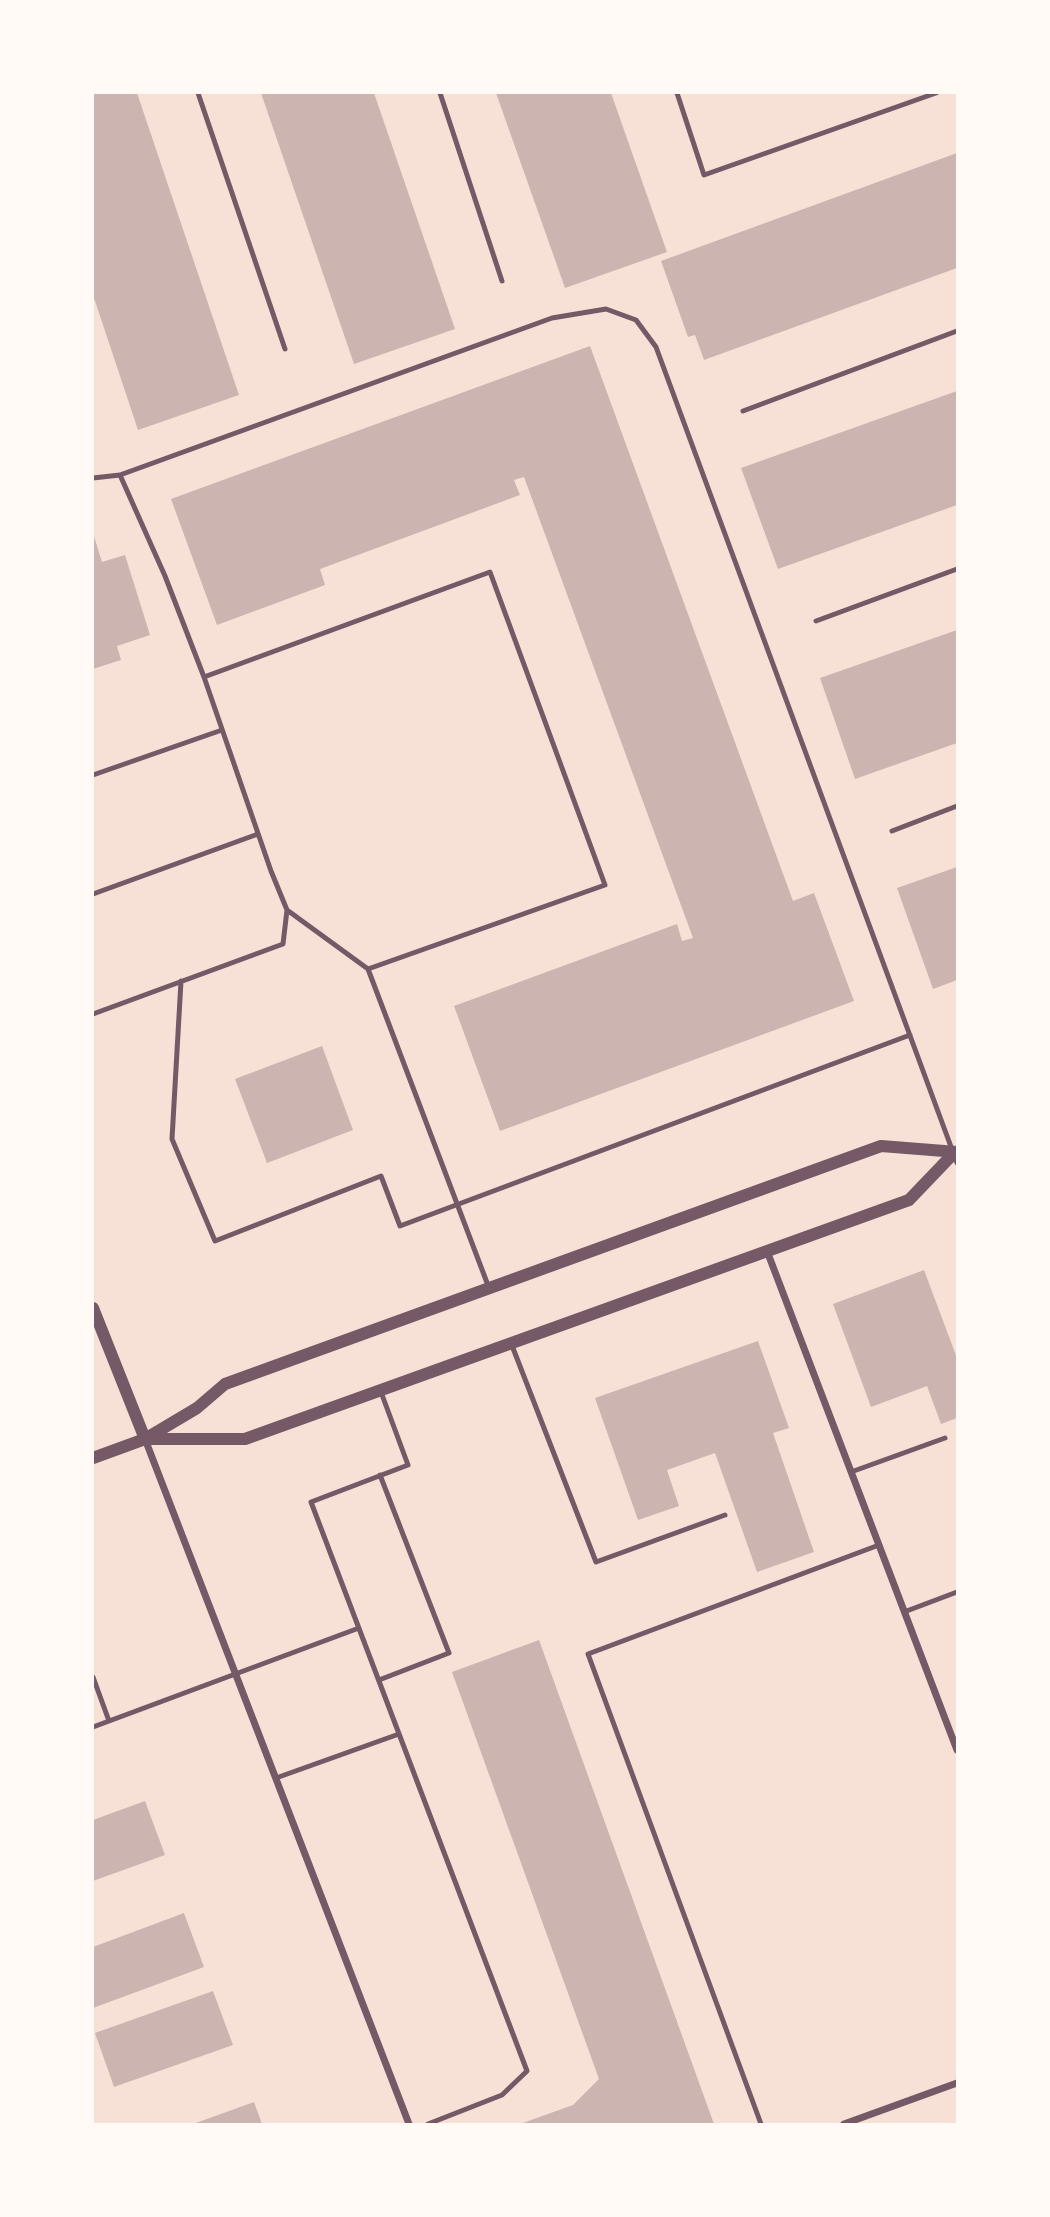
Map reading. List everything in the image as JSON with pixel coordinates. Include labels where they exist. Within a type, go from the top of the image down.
[{"type":"street","points":[[93,1458],[145,1439],[197,1408],[225,1384],[881,1146],[956,1156]]},
{"type":"street","points":[[145,1439],[246,1439],[909,1200],[956,1156]]},
{"type":"street","points":[[767,1251],[957,1750]]},
{"type":"street","points":[[93,1308],[409,2124]]},
{"type":"street","points":[[844,2124],[957,2083]]},
{"type":"lane","points":[[198,93],[285,349]]},
{"type":"lane","points":[[440,93],[502,281]]},
{"type":"lane","points":[[677,93],[704,175],[936,93]]},
{"type":"lane","points":[[93,478],[120,475],[552,318],[606,309],[636,320],[656,347],[956,1156]]},
{"type":"lane","points":[[743,411],[957,331]]},
{"type":"lane","points":[[93,1013],[283,944],[287,910],[204,677],[165,576],[120,475]]},
{"type":"lane","points":[[816,621],[957,569]]},
{"type":"lane","points":[[204,677],[489,572],[605,885],[368,969]]},
{"type":"lane","points":[[93,775],[222,730]]},
{"type":"lane","points":[[892,831],[957,806]]},
{"type":"lane","points":[[93,894],[258,834]]},
{"type":"lane","points":[[287,910],[368,969],[489,1288]]},
{"type":"lane","points":[[181,981],[172,1139],[215,1241],[381,1176],[400,1226],[910,1035]]},
{"type":"lane","points":[[510,1343],[596,1562],[725,1515]]},
{"type":"lane","points":[[381,1391],[408,1465],[312,1502],[527,2071],[502,2095],[428,2124]]},
{"type":"lane","points":[[851,1472],[945,1438]]},
{"type":"lane","points":[[379,1680],[449,1653],[380,1475]]},
{"type":"lane","points":[[761,2124],[588,1654],[879,1545]]},
{"type":"lane","points":[[904,1612],[957,1592]]},
{"type":"lane","points":[[93,1727],[359,1628]]},
{"type":"lane","points":[[93,1676],[109,1721]]},
{"type":"lane","points":[[276,1778],[399,1734]]},
{"type":"building","points":[[93,93],[137,93],[239,395],[138,430],[93,295]]},
{"type":"building","points":[[261,93],[374,93],[455,329],[354,364]]},
{"type":"building","points":[[496,93],[611,93],[667,252],[565,288]]},
{"type":"building","points":[[957,153],[957,268],[704,360],[695,335],[688,337],[661,261]]},
{"type":"building","points":[[590,346],[793,901],[814,893],[854,1001],[500,1131],[454,1006],[677,924],[682,941],[693,938],[524,477],[514,480],[520,495],[320,569],[325,585],[217,625],[171,499]]},
{"type":"building","points":[[957,391],[957,505],[778,569],[741,468]]},
{"type":"building","points":[[93,533],[102,562],[125,555],[150,635],[117,646],[121,660],[93,669]]},
{"type":"building","points":[[957,630],[957,743],[855,779],[820,678]]},
{"type":"building","points":[[957,867],[957,980],[933,989],[897,888]]},
{"type":"building","points":[[322,1046],[353,1130],[267,1163],[235,1079]]},
{"type":"building","points":[[924,1270],[957,1358],[957,1418],[941,1424],[927,1386],[871,1407],[833,1304]]},
{"type":"building","points":[[758,1341],[789,1428],[773,1433],[814,1552],[757,1572],[715,1453],[667,1470],[679,1506],[638,1520],[595,1398]]},
{"type":"building","points":[[539,1640],[714,2124],[520,2124],[573,2105],[599,2079],[452,1672]]},
{"type":"building","points":[[145,1801],[165,1855],[93,1881],[93,1820]]},
{"type":"building","points":[[184,1913],[204,1967],[93,2008],[93,1947]]},
{"type":"building","points":[[213,1991],[233,2045],[114,2087],[95,2033]]},
{"type":"building","points":[[254,2102],[262,2124],[193,2124]]}]
